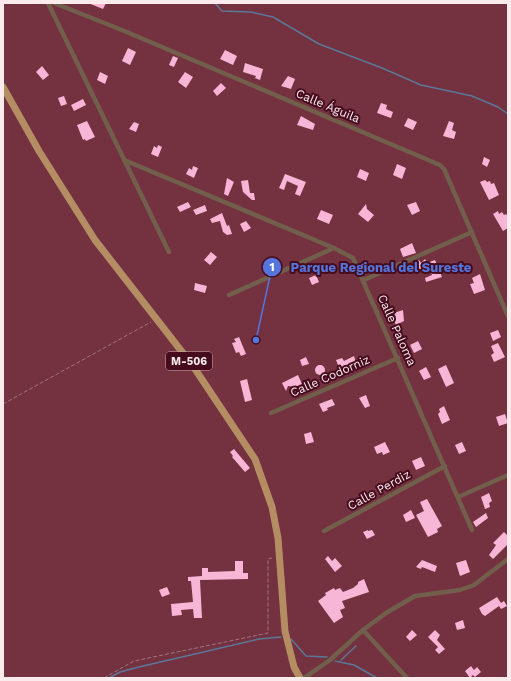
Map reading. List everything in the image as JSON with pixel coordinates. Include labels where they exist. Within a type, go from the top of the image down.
[{"type":"main road","name":"M-506","points":[[3,87],[39,151],[95,240],[207,386],[255,459],[272,507],[280,558],[284,625],[296,678]]},
{"type":"main road","name":"M-506","points":[[294,667],[300,678]]},
{"type":"street","points":[[48,3],[169,252]]},
{"type":"street","name":"Calle Águila","points":[[54,3],[151,42],[440,165],[444,168],[508,316]]},
{"type":"street","name":"Calle Paloma","points":[[124,160],[334,248],[353,258],[364,280],[472,530]]},
{"type":"street","points":[[364,280],[472,232]]},
{"type":"street","points":[[229,295],[334,248]]},
{"type":"street","name":"Calle Codorniz","points":[[271,414],[398,358]]},
{"type":"street","name":"Calle Perdiz","points":[[324,532],[445,466]]},
{"type":"street","points":[[458,498],[508,475]]},
{"type":"street","points":[[304,678],[330,660],[363,630],[386,613],[416,596],[460,590],[474,585],[508,559]]},
{"type":"street","points":[[363,630],[407,678]]},
{"type":"path","points":[[3,404],[156,319]]},
{"type":"path","points":[[104,678],[134,661],[268,633],[268,559],[280,558]]},
{"type":"shaded area","points":[[3,3],[508,3],[508,678],[3,678]]},
{"type":"building","points":[[88,3],[106,3],[103,9]]},
{"type":"building","points":[[128,48],[136,52],[130,65],[122,61]]},
{"type":"building","points":[[225,50],[237,56],[233,65],[220,59]]},
{"type":"building","points":[[173,56],[178,58],[174,67],[169,65]]},
{"type":"building","points":[[245,63],[263,69],[260,80],[255,78],[256,76],[243,72]]},
{"type":"building","points":[[42,66],[49,75],[43,80],[36,72]]},
{"type":"building","points":[[100,72],[108,76],[105,84],[97,80]]},
{"type":"building","points":[[185,72],[193,77],[186,88],[178,82]]},
{"type":"building","points":[[288,76],[295,79],[291,89],[281,86]]},
{"type":"building","points":[[221,83],[226,88],[217,96],[213,91]]},
{"type":"building","points":[[64,96],[67,104],[61,106],[58,98]]},
{"type":"building","points":[[83,99],[86,105],[74,111],[71,105]]},
{"type":"building","points":[[381,103],[387,105],[386,109],[393,112],[391,118],[377,113]]},
{"type":"building","points":[[301,116],[315,124],[313,130],[297,125]]},
{"type":"building","points":[[408,118],[417,122],[413,130],[404,126]]},
{"type":"building","points":[[87,121],[95,137],[86,141],[85,139],[83,140],[77,125]]},
{"type":"building","points":[[449,121],[454,123],[452,130],[456,132],[454,139],[443,136]]},
{"type":"building","points":[[134,122],[139,124],[136,132],[129,129]]},
{"type":"building","points":[[158,145],[162,147],[158,157],[151,154],[154,146],[157,148]]},
{"type":"building","points":[[484,157],[490,160],[487,167],[482,164]]},
{"type":"building","points":[[397,164],[406,168],[402,179],[393,175]]},
{"type":"building","points":[[193,166],[198,168],[194,178],[186,174],[189,168],[192,170]]},
{"type":"building","points":[[360,169],[369,173],[366,181],[357,177]]},
{"type":"building","points":[[285,174],[306,182],[300,196],[295,194],[298,186],[287,181],[284,190],[279,188]]},
{"type":"building","points":[[227,178],[234,182],[228,196],[224,194]]},
{"type":"building","points":[[248,180],[250,193],[254,193],[255,200],[252,200],[243,192],[241,181]]},
{"type":"building","points":[[485,180],[487,182],[490,181],[491,184],[494,183],[499,195],[489,200],[480,182]]},
{"type":"building","points":[[188,202],[191,207],[180,212],[177,207]]},
{"type":"building","points":[[416,202],[420,211],[412,215],[407,205]]},
{"type":"building","points":[[366,204],[367,209],[374,215],[368,222],[358,214]]},
{"type":"building","points":[[205,205],[207,211],[196,215],[193,210]]},
{"type":"building","points":[[321,210],[333,215],[329,224],[317,219]]},
{"type":"building","points":[[498,211],[499,214],[502,212],[508,217],[508,228],[503,231],[493,214]]},
{"type":"building","points":[[222,213],[232,234],[227,235],[223,232],[220,221],[212,223],[210,219]]},
{"type":"building","points":[[246,221],[251,228],[244,232],[240,224]]},
{"type":"building","points":[[412,243],[416,253],[403,257],[400,249]]},
{"type":"building","points":[[211,252],[217,257],[210,265],[204,260]]},
{"type":"building","points":[[425,259],[427,263],[435,260],[442,277],[426,282],[425,278],[432,275],[428,266],[418,270],[415,262],[419,260],[421,263]]},
{"type":"building","points":[[480,274],[485,290],[474,294],[470,284],[474,283],[472,278]]},
{"type":"building","points":[[316,275],[319,282],[312,285],[309,278]]},
{"type":"building","points":[[195,283],[207,286],[205,293],[194,290]]},
{"type":"building","points":[[403,310],[404,321],[396,325],[393,318],[396,317],[394,313]]},
{"type":"building","points":[[498,330],[501,337],[493,341],[490,333]]},
{"type":"building","points":[[239,337],[246,354],[241,356],[239,352],[236,353],[232,343],[236,342],[234,339]]},
{"type":"building","points":[[418,341],[422,349],[414,353],[410,345]]},
{"type":"building","points":[[498,343],[505,357],[494,362],[491,355],[494,353],[491,346]]},
{"type":"building","points":[[354,356],[356,363],[340,370],[336,360],[342,358],[344,361]]},
{"type":"building","points":[[306,357],[309,364],[302,366],[300,360]]},
{"type":"building","points":[[318,365],[322,365],[324,366],[324,374],[318,375],[315,372],[315,368]]},
{"type":"building","points":[[446,365],[454,383],[446,387],[438,369]]},
{"type":"building","points":[[426,367],[431,377],[424,380],[419,371]]},
{"type":"building","points":[[298,375],[302,384],[295,387],[288,386],[286,391],[282,383]]},
{"type":"building","points":[[247,379],[252,400],[245,402],[240,381]]},
{"type":"building","points":[[366,395],[370,406],[365,408],[359,398]]},
{"type":"building","points":[[332,399],[335,405],[327,408],[328,410],[323,412],[319,404]]},
{"type":"building","points":[[444,406],[450,420],[442,424],[438,414],[440,412],[439,409]]},
{"type":"building","points":[[505,414],[508,423],[499,426],[496,417]]},
{"type":"building","points":[[311,432],[314,442],[306,444],[304,434]]},
{"type":"building","points":[[385,442],[390,452],[383,455],[382,452],[377,454],[374,447]]},
{"type":"building","points":[[462,442],[466,451],[459,454],[455,445]]},
{"type":"building","points":[[234,449],[250,468],[245,472],[232,457],[233,456],[230,452]]},
{"type":"building","points":[[421,457],[425,466],[416,470],[412,461]]},
{"type":"building","points":[[489,493],[492,501],[489,503],[490,507],[485,509],[481,497]]},
{"type":"building","points":[[427,499],[442,526],[437,529],[438,532],[428,537],[416,515],[424,511],[420,502]]},
{"type":"building","points":[[411,510],[415,518],[406,522],[403,515]]},
{"type":"building","points":[[486,513],[488,518],[476,527],[473,522]]},
{"type":"building","points":[[372,530],[375,535],[367,539],[363,532]]},
{"type":"building","points":[[504,532],[508,536],[508,544],[493,559],[489,555],[496,545],[493,543]]},
{"type":"building","points":[[328,556],[332,561],[335,558],[342,566],[335,572],[325,559]]},
{"type":"building","points":[[422,560],[437,566],[435,572],[422,567],[421,569],[416,567]]},
{"type":"building","points":[[466,560],[470,572],[460,576],[456,563]]},
{"type":"building","points":[[235,561],[243,561],[243,573],[248,573],[248,579],[200,580],[202,618],[194,618],[193,609],[181,610],[182,615],[172,616],[171,604],[193,602],[191,581],[188,581],[188,577],[202,576],[202,568],[208,568],[208,572],[235,571]]},
{"type":"building","points":[[364,579],[369,592],[342,601],[345,608],[340,610],[343,617],[334,623],[318,601],[326,595],[325,593],[334,588],[335,590],[340,588],[343,592],[353,588],[358,584],[358,582]]},
{"type":"building","points":[[167,587],[170,594],[162,597],[159,590]]},
{"type":"building","points":[[497,597],[501,603],[504,601],[507,606],[501,609],[499,606],[485,616],[482,614],[479,608]]},
{"type":"building","points":[[463,620],[465,628],[457,630],[455,623]]},
{"type":"building","points":[[412,630],[417,635],[410,641],[406,637]]},
{"type":"building","points":[[435,630],[440,635],[437,640],[445,649],[439,654],[435,650],[438,647],[428,637]]},
{"type":"building","points":[[471,666],[474,670],[477,667],[481,672],[475,677],[473,675],[470,678],[465,671]]},
{"type":"waterway","points":[[215,3],[222,11],[251,12],[273,17],[319,44],[382,68],[421,85],[472,96],[498,107],[508,114]]},
{"type":"waterway","points":[[109,678],[120,672],[139,667],[259,639],[281,637]]},
{"type":"waterway","points":[[291,639],[306,656],[327,657]]},
{"type":"waterway","points":[[341,660],[356,646]]},
{"type":"waterway","points":[[335,661],[354,665],[377,678]]},
{"type":"place","name":"Parque Regional del Sureste","points":[[256,340]]}]
